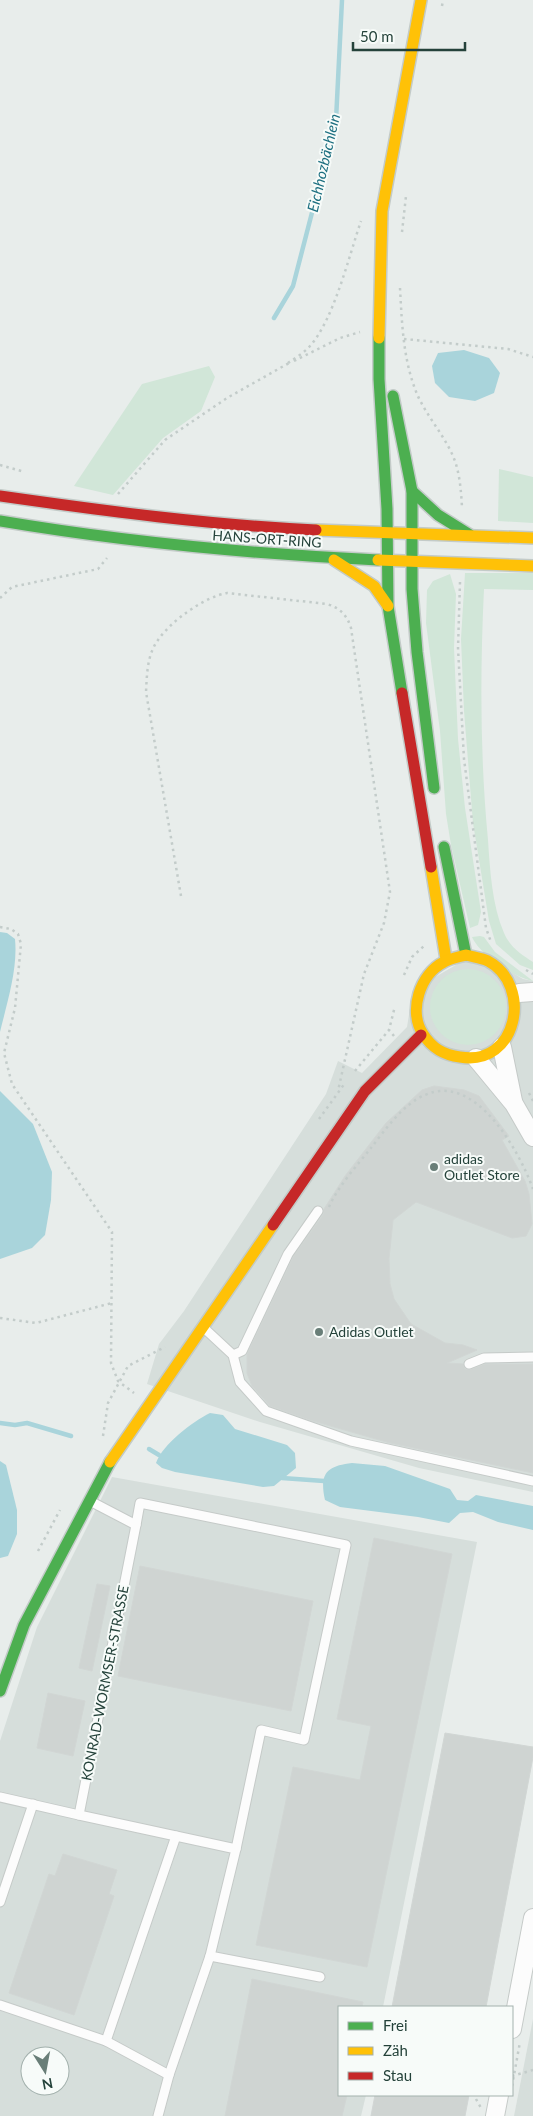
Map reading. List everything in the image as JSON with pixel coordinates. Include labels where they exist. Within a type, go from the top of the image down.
[{"type":"street","points":[[421,0],[382,211],[379,266],[381,338],[379,380],[387,533],[388,606],[446,959]]},
{"type":"street","points":[[381,338],[412,491],[412,589],[417,652],[435,796]]},
{"type":"street","points":[[412,491],[438,515],[472,536]]},
{"type":"street","name":"HANS-ORT-RING","points":[[0,496],[110,512],[250,527],[412,535],[533,538]]},
{"type":"street","name":"HANS-ORT-RING","points":[[0,521],[95,537],[174,547],[388,562],[533,566]]},
{"type":"street","points":[[332,558],[374,586],[388,606]]},
{"type":"street","points":[[442,834],[466,955]]},
{"type":"street","points":[[466,955],[483,956],[497,963],[526,993],[515,1030],[502,1047],[492,1053],[476,1058],[459,1058],[445,1054],[421,1035],[416,1012],[419,990],[426,975],[446,959],[466,955]]},
{"type":"street","points":[[0,1691],[24,1625],[102,1474],[365,1091],[421,1035]]},
{"type":"street","points":[[502,1047],[514,1104]]},
{"type":"street","points":[[476,1058],[514,1104],[533,1138]]},
{"type":"street","points":[[513,2024],[533,1918]]},
{"type":"street","points":[[495,2116],[499,2096]]},
{"type":"lane","points":[[233,1356],[242,1351],[288,1254],[318,1211]]},
{"type":"lane","points":[[203,1327],[233,1356],[240,1382],[266,1411],[351,1441],[533,1481]]},
{"type":"lane","points":[[469,1364],[484,1358],[533,1357]]},
{"type":"lane","points":[[88,1500],[136,1525]]},
{"type":"lane","name":"KONRAD-WORMSER-STRASSE","points":[[79,1815],[140,1503],[346,1545],[304,1740],[261,1730],[236,1848]]},
{"type":"lane","points":[[0,1797],[236,1848],[210,1956],[169,2075],[158,2116]]},
{"type":"lane","points":[[0,1902],[33,1804]]},
{"type":"lane","points":[[106,2041],[176,1836]]},
{"type":"lane","points":[[210,1956],[320,1977]]},
{"type":"lane","points":[[0,2005],[106,2041],[169,2075]]},
{"type":"path","points":[[441,9],[443,0]]},
{"type":"path","points":[[401,241],[407,195]]},
{"type":"path","points":[[288,363],[310,346],[322,328],[340,286],[363,214]]},
{"type":"path","points":[[400,280],[403,339],[408,368],[417,394],[455,460],[461,484],[463,511]]},
{"type":"path","points":[[117,495],[165,440],[227,398],[288,363],[340,338]]},
{"type":"path","points":[[381,338],[508,349],[533,357]]},
{"type":"path","points":[[0,465],[25,472]]},
{"type":"path","points":[[0,598],[12,588],[98,569],[112,554]]},
{"type":"path","points":[[460,581],[458,648],[464,759],[486,928],[492,944],[496,948]]},
{"type":"path","points":[[181,896],[146,692],[147,666],[157,640],[188,610],[216,595],[226,593],[327,604],[337,607],[349,620],[351,628],[390,892],[384,923],[364,974],[338,1091]]},
{"type":"path","points":[[0,927],[11,929],[18,934],[21,944],[15,1008],[4,1053],[12,1084],[112,1232],[112,1363],[118,1381],[150,1403]]},
{"type":"path","points":[[519,967],[533,974]]},
{"type":"path","points":[[526,1087],[533,1101]]},
{"type":"path","points":[[328,1212],[330,1204],[382,1133],[409,1106],[424,1095],[444,1090],[464,1094],[484,1109],[522,1162],[533,1189]]},
{"type":"path","points":[[0,1318],[36,1323],[112,1303]]},
{"type":"path","points":[[513,2076],[533,2070]]},
{"type":"shaded area","points":[[478,952],[523,979],[533,981],[533,1492],[419,1468],[260,1422],[147,1384],[159,1344],[184,1311],[326,1094],[338,1061],[362,1073],[407,1027],[413,990]]},
{"type":"shaded area","points":[[112,1477],[477,1542],[383,2006],[338,2006],[338,2096],[366,2096],[361,2116],[0,2116],[0,1741],[37,1627]]},
{"type":"shaded area","points":[[533,2019],[533,2116],[514,2116]]},
{"type":"green space","points":[[209,366],[215,377],[201,411],[163,438],[113,495],[74,486],[142,384]]},
{"type":"green space","points":[[499,469],[533,477],[533,523],[498,521]]},
{"type":"green space","points":[[465,573],[533,573],[533,590],[484,589],[481,683],[483,777],[494,899],[506,938],[516,950],[533,962],[533,970],[520,965],[496,944],[489,921],[473,823],[464,711],[461,639]]},
{"type":"green space","points":[[450,574],[456,594],[454,648],[458,739],[465,808],[481,912],[478,925],[470,928],[446,814],[440,731],[426,623],[427,590],[433,581]]},
{"type":"green space","points":[[472,937],[484,937],[495,952],[533,981],[507,970],[490,958],[476,944]]},
{"type":"green space","points":[[468,969],[483,972],[495,980],[503,992],[506,1007],[503,1022],[495,1034],[483,1042],[468,1045],[453,1042],[441,1034],[433,1022],[430,1007],[433,992],[441,980],[453,972]]},
{"type":"water","points":[[464,350],[489,358],[500,373],[494,393],[475,401],[449,397],[435,383],[432,366],[438,353]]},
{"type":"water","points":[[0,932],[7,933],[15,939],[16,950],[11,986],[0,1032]]},
{"type":"water","points":[[0,1091],[33,1124],[52,1172],[51,1200],[45,1235],[32,1248],[0,1259]]},
{"type":"water","points":[[210,1413],[223,1415],[235,1429],[287,1445],[295,1453],[296,1468],[274,1486],[263,1487],[175,1472],[162,1468],[156,1463],[171,1441]]},
{"type":"water","points":[[0,1461],[6,1465],[17,1510],[17,1534],[8,1556],[0,1558]]},
{"type":"water","points":[[352,1463],[385,1466],[450,1489],[457,1500],[468,1501],[476,1495],[533,1506],[533,1530],[498,1522],[473,1512],[460,1513],[449,1523],[340,1507],[325,1500],[323,1483],[327,1472],[336,1466]]},
{"type":"building","points":[[434,1086],[464,1090],[479,1096],[509,1136],[502,1140],[525,1181],[529,1194],[532,1224],[526,1236],[512,1238],[416,1202],[393,1220],[389,1258],[390,1284],[394,1299],[411,1324],[445,1343],[463,1345],[477,1350],[447,1363],[463,1364],[465,1369],[469,1370],[485,1364],[533,1364],[533,1473],[390,1443],[313,1421],[270,1406],[252,1386],[247,1373],[247,1354],[293,1257],[323,1215],[324,1209],[345,1176],[386,1123],[422,1090]]},
{"type":"building","points":[[374,1538],[452,1554],[367,1967],[256,1945],[293,1767],[360,1780],[371,1726],[337,1719]]},
{"type":"building","points":[[140,1566],[313,1601],[291,1711],[118,1676]]},
{"type":"building","points":[[97,1584],[110,1586],[92,1671],[79,1668]]},
{"type":"building","points":[[48,1693],[85,1701],[73,1756],[37,1748]]},
{"type":"building","points":[[445,1733],[533,1747],[533,1757],[486,2006],[392,2006]]},
{"type":"building","points":[[63,1854],[117,1870],[109,1894],[114,1896],[74,2015],[9,1993],[49,1874],[55,1876]]},
{"type":"building","points":[[252,1979],[363,2002],[362,2006],[338,2006],[338,2096],[347,2096],[342,2116],[225,2116]]},
{"type":"building","points":[[375,2096],[469,2096],[465,2116],[371,2116]]},
{"type":"waterway","name":"Eichhozbächlein","points":[[274,318],[293,286],[336,120],[342,0]]},
{"type":"waterway","points":[[0,1423],[15,1425],[27,1423],[71,1436]]},
{"type":"waterway","points":[[149,1449],[159,1455]]},
{"type":"waterway","points":[[282,1478],[324,1481]]},
{"type":"traffic: fast","points":[[379,338],[379,379],[387,509],[388,606],[402,693]]},
{"type":"traffic: fast","points":[[393,396],[412,491],[412,589],[417,652],[434,788]]},
{"type":"traffic: fast","points":[[412,491],[438,515],[470,535]]},
{"type":"traffic: fast","points":[[0,521],[188,546],[378,560]]},
{"type":"traffic: fast","points":[[444,847],[466,955]]},
{"type":"traffic: fast","points":[[0,1691],[24,1625],[110,1462]]},
{"type":"traffic: slow","points":[[379,338],[382,211],[421,0]]},
{"type":"traffic: slow","points":[[316,530],[533,538]]},
{"type":"traffic: slow","points":[[334,560],[374,586],[388,606]]},
{"type":"traffic: slow","points":[[378,560],[533,566]]},
{"type":"traffic: slow","points":[[431,867],[446,959]]},
{"type":"traffic: slow","points":[[466,955],[488,961],[502,972],[511,988],[514,1005],[513,1022],[506,1037],[495,1050],[480,1057],[460,1057],[438,1050],[423,1034],[417,1015],[419,994],[428,975],[444,962],[466,955]]},
{"type":"traffic: slow","points":[[110,1462],[273,1225]]},
{"type":"traffic: jam","points":[[0,496],[197,521],[316,530]]},
{"type":"traffic: jam","points":[[402,693],[431,867]]},
{"type":"traffic: jam","points":[[273,1225],[365,1091],[421,1035]]},
{"type":"place","name":"adidas Outlet Store","points":[[434,1167]]},
{"type":"place","name":"Adidas Outlet","points":[[319,1332]]}]
